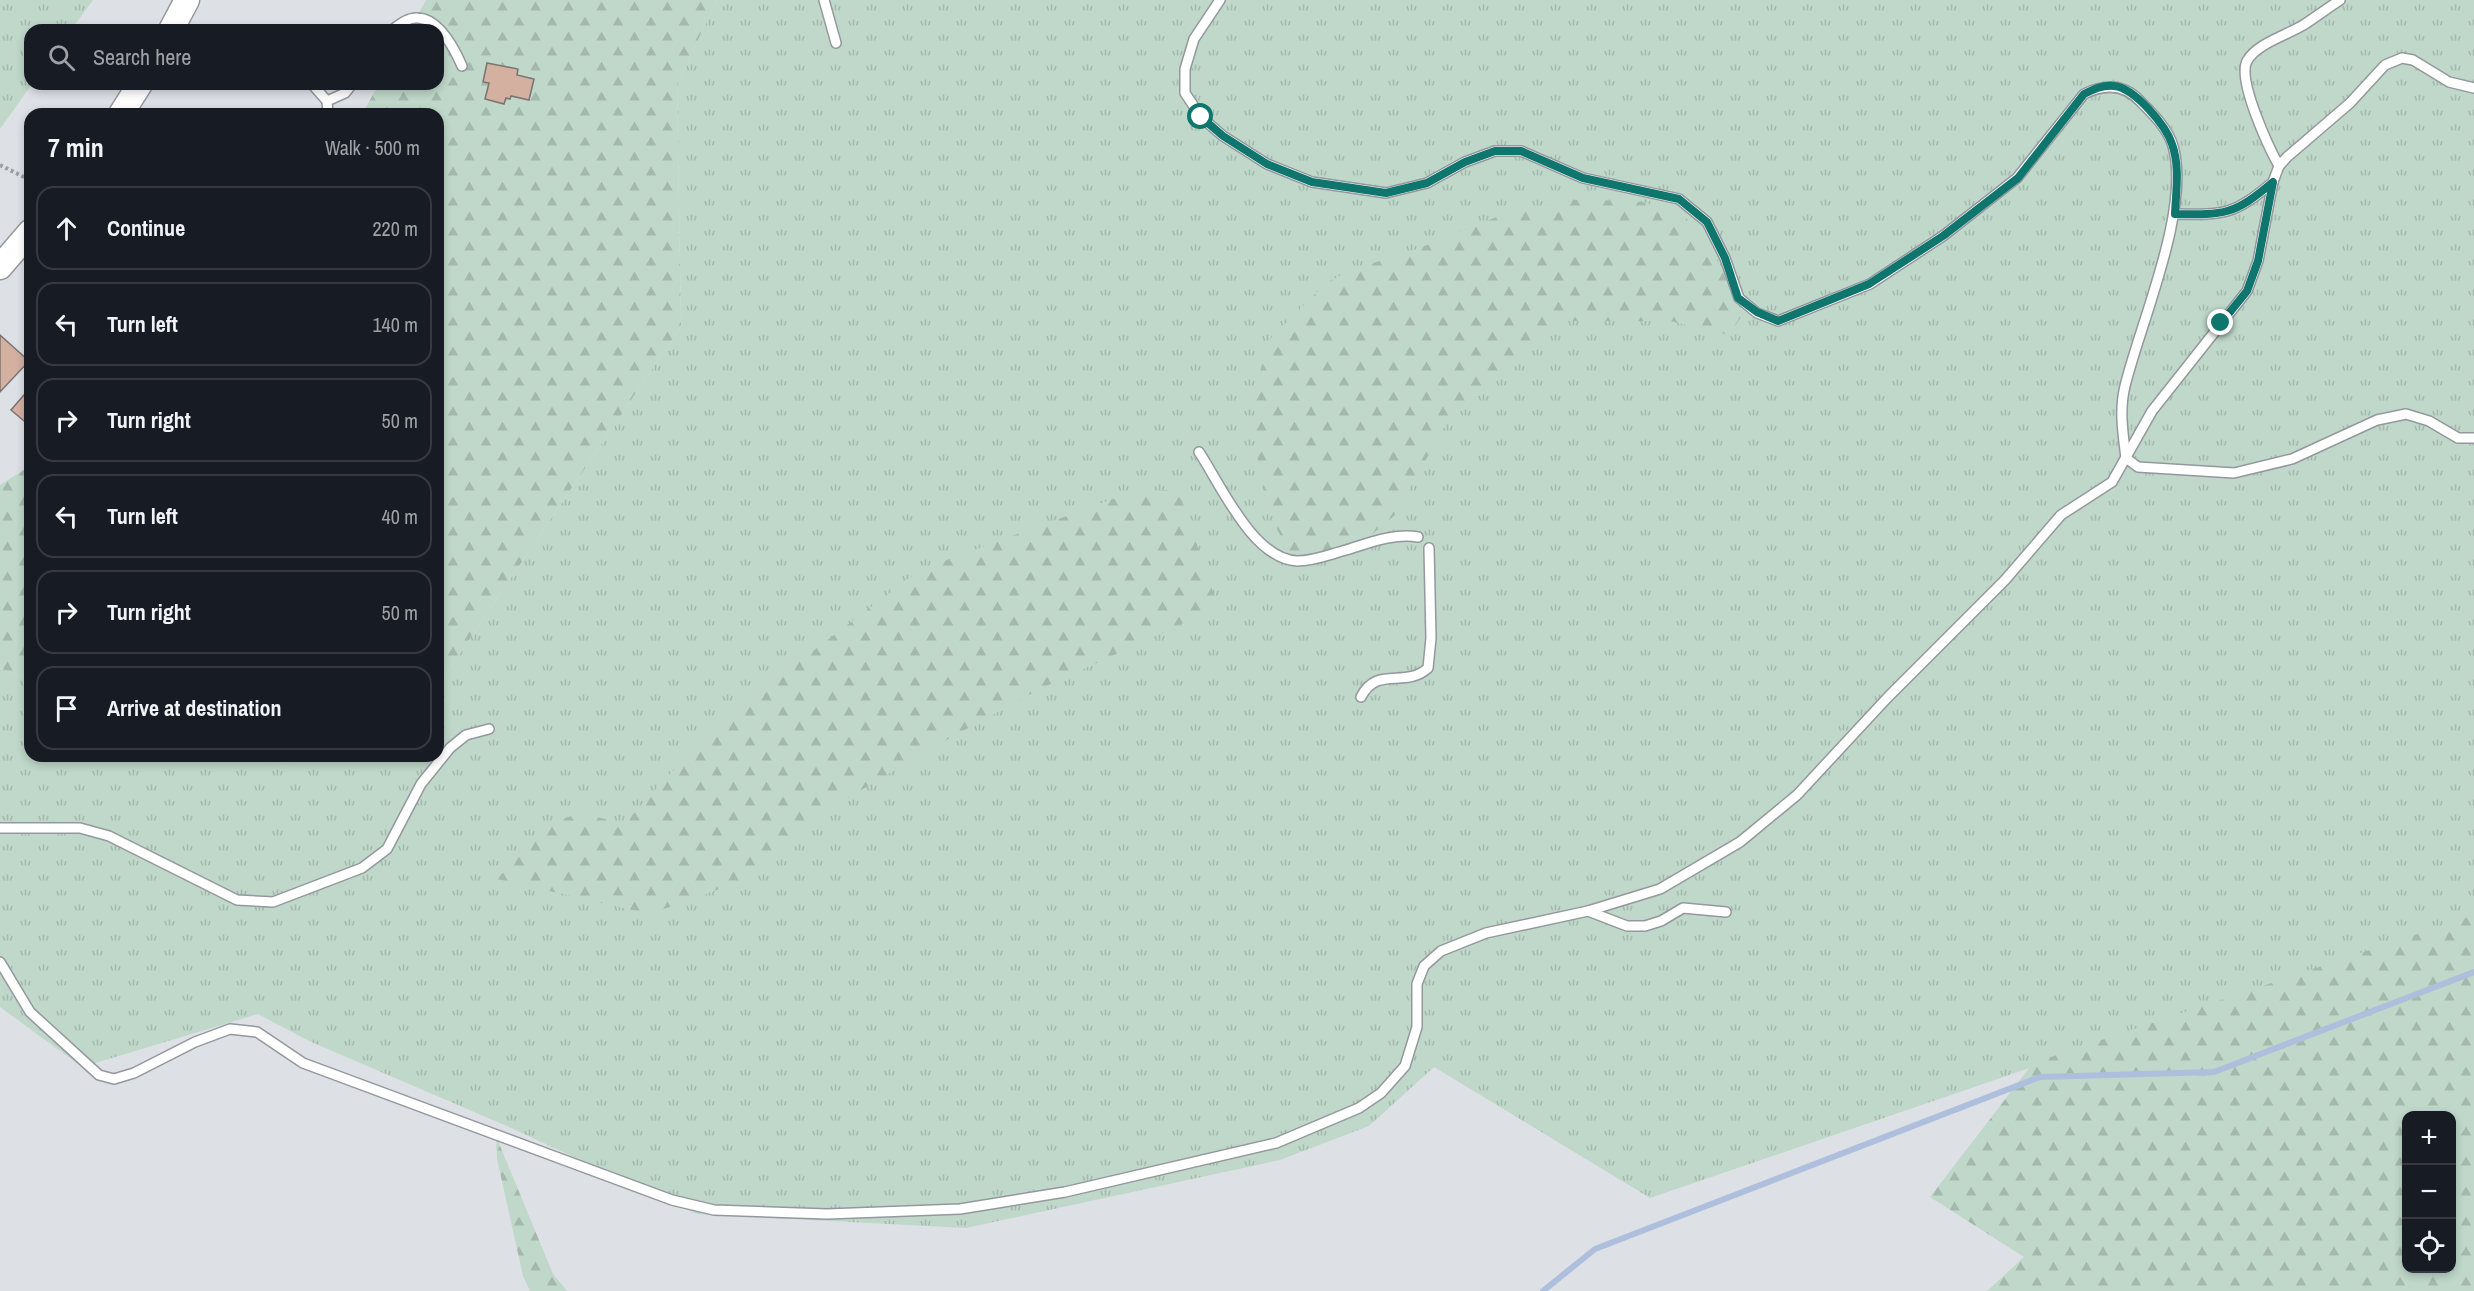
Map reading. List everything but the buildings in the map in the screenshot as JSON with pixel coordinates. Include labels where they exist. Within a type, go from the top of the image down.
[{"type":"street","points":[[174,24],[188,0]]},
{"type":"street","points":[[125,108],[136,90]]},
{"type":"street","points":[[0,267],[24,239]]},
{"type":"lane","points":[[824,0],[836,43]]},
{"type":"lane","points":[[1220,0],[1194,39],[1185,69],[1185,93],[1201,117],[1223,136],[1267,164],[1312,182],[1386,193],[1427,183],[1465,162],[1495,151],[1521,151],[1583,178],[1679,199],[1707,222],[1725,258],[1738,298],[1757,312],[1778,321],[1869,284],[1943,236],[2018,178],[2084,94],[2099,86],[2117,86],[2137,98],[2158,120],[2172,143],[2177,166],[2175,214],[2124,388],[2121,418],[2126,458],[2138,467],[2234,473],[2292,459],[2377,420],[2406,414],[2429,421],[2458,438],[2474,438]]},
{"type":"lane","points":[[2278,166],[2265,138],[2244,74],[2246,63],[2263,47],[2304,25],[2340,0]]},
{"type":"lane","points":[[400,24],[405,20],[417,18],[429,24]]},
{"type":"lane","points":[[444,37],[462,66]]},
{"type":"lane","points":[[0,962],[30,1012],[99,1075],[114,1079],[134,1073],[195,1042],[230,1029],[257,1032],[303,1063],[672,1200],[714,1210],[827,1214],[960,1209],[1065,1192],[1275,1143],[1359,1108],[1381,1093],[1405,1066],[1417,1027],[1417,984],[1424,966],[1441,951],[1486,933],[1588,911],[1660,890],[1740,842],[1797,795],[1888,697],[2005,579],[2061,515],[2112,482],[2152,411],[2247,291],[2258,261],[2278,166],[2350,103],[2385,65],[2402,58],[2413,60],[2449,82],[2474,87]]},
{"type":"lane","points":[[317,90],[327,101],[328,108]]},
{"type":"lane","points":[[327,101],[347,90]]},
{"type":"lane","points":[[2175,214],[2219,215],[2245,206],[2273,182]]},
{"type":"lane","points":[[1199,452],[1251,531],[1274,554],[1286,559],[1311,560],[1386,538],[1418,537]]},
{"type":"lane","points":[[1361,697],[1365,688],[1375,680],[1410,679],[1428,668],[1431,638],[1429,548]]},
{"type":"lane","points":[[444,755],[466,735],[489,729]]},
{"type":"lane","points":[[0,828],[80,828],[109,836],[237,900],[273,902],[362,868],[387,849],[421,784],[439,762]]},
{"type":"lane","points":[[1588,911],[1627,926],[1645,927],[1683,908],[1726,912]]},
{"type":"path","points":[[0,165],[24,177]]},
{"type":"green space","points":[[0,0],[93,0],[75,24],[24,24],[24,90],[28,90],[0,129]]},
{"type":"green space","points":[[426,0],[717,0],[677,84],[681,326],[444,677],[444,108],[365,108],[376,90],[444,90],[444,24],[412,24]]},
{"type":"green space","points":[[717,0],[2474,0],[2474,916],[1650,1198],[1434,1067],[1369,1126],[1280,1160],[966,1228],[697,1214],[509,1127],[309,1041],[258,1014],[82,1067],[0,1007],[0,668],[24,677],[24,762],[267,762],[282,767],[292,762],[444,762],[444,677],[681,326],[677,84]]},
{"type":"green space","points":[[1580,199],[1642,202],[1684,215],[1716,258],[1743,314],[1729,335],[1670,321],[1568,321],[1549,330],[1483,394],[1456,406],[1395,515],[1370,536],[1309,555],[1289,553],[1276,527],[1259,470],[1254,429],[1256,384],[1270,339],[1327,282],[1354,269],[1417,249],[1504,214]]},
{"type":"green space","points":[[24,470],[24,677],[0,668],[0,485]]},
{"type":"green space","points":[[1178,488],[1218,607],[1040,689],[939,744],[841,802],[736,883],[650,914],[497,879],[551,822],[582,813],[624,824],[715,725],[920,570],[1118,497]]},
{"type":"green space","points":[[267,762],[292,762],[282,767]]},
{"type":"green space","points":[[2474,915],[2474,1291],[1987,1291],[2024,1257],[1930,1197],[2033,1063]]},
{"type":"green space","points":[[496,1136],[553,1274],[567,1291],[530,1291],[523,1276],[497,1159]]},
{"type":"waterway","points":[[1543,1291],[1595,1249],[2040,1077],[2214,1072],[2474,972]]},
{"type":"route","points":[[1201,117],[1223,136],[1267,164],[1312,182],[1386,193],[1427,183],[1465,162],[1495,151],[1521,151],[1583,178],[1679,199],[1707,222],[1725,258],[1738,298],[1757,312],[1778,321],[1869,284],[1943,236],[2018,178],[2084,94],[2099,86],[2117,86],[2137,98],[2158,120],[2172,143],[2177,166],[2175,214],[2219,215],[2245,206],[2273,182],[2258,261],[2247,291],[2221,323]]}]
